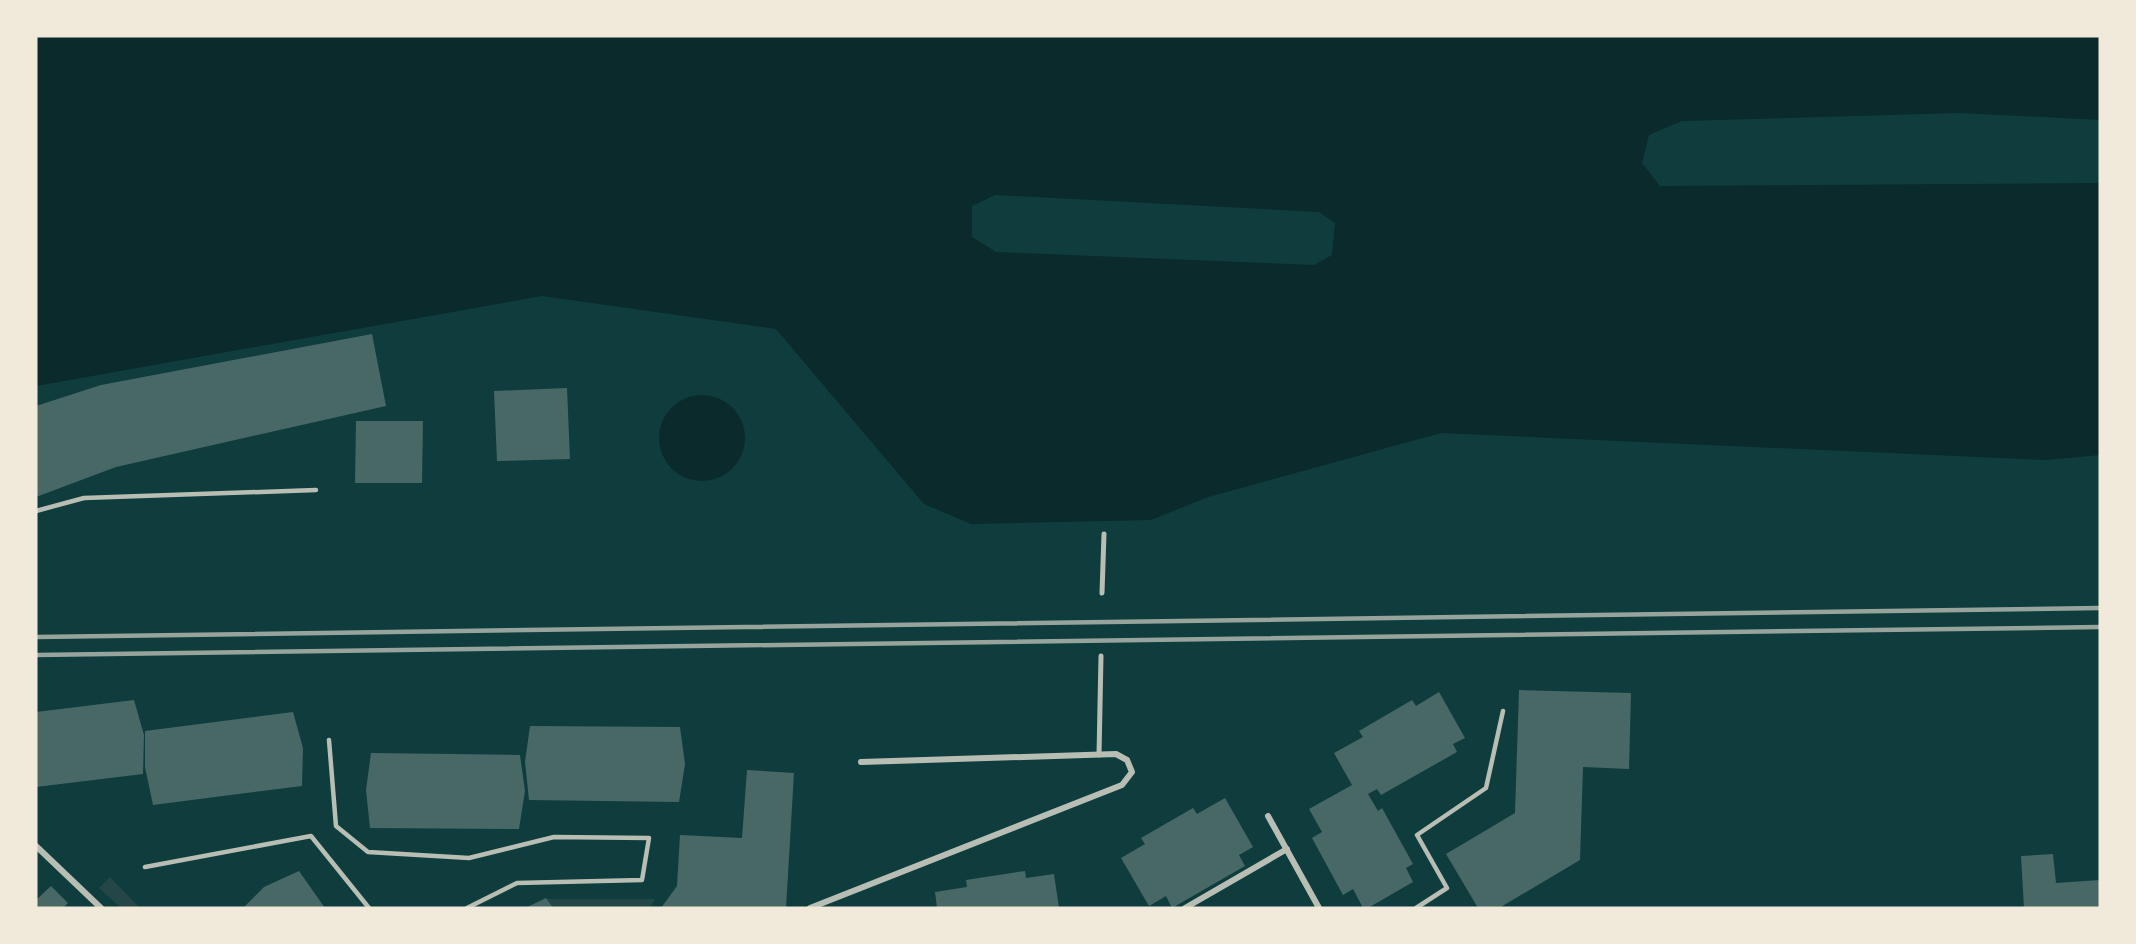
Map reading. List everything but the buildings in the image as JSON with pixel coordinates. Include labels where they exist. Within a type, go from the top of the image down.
[{"type":"street","points":[[1102,593],[1104,534]]},
{"type":"street","points":[[1099,754],[1101,656]]},
{"type":"street","points":[[810,908],[1122,785],[1132,772],[1127,760],[1116,754],[861,762]]},
{"type":"street","points":[[1268,816],[1319,908]]},
{"type":"street","points":[[36,846],[101,908]]},
{"type":"street","points":[[1185,908],[1287,849]]},
{"type":"lane","points":[[36,511],[84,498],[316,490]]},
{"type":"lane","points":[[1416,908],[1447,888],[1417,834],[1486,788],[1503,711]]},
{"type":"lane","points":[[329,740],[336,826],[368,852],[469,858],[554,837],[649,838],[642,880],[517,883],[466,908]]},
{"type":"lane","points":[[145,867],[311,836],[369,908]]},
{"type":"shaded area","points":[[36,36],[2100,36],[2100,455],[2046,460],[1441,433],[1208,497],[1151,520],[971,524],[924,504],[776,329],[542,296],[36,386]]},
{"type":"shaded area","points":[[702,395],[718,399],[732,408],[741,422],[745,438],[741,454],[732,468],[718,477],[702,481],[686,477],[672,468],[663,454],[659,438],[663,422],[672,408],[686,399]]},
{"type":"shaded area","points":[[110,877],[140,908],[121,908],[99,888]]},
{"type":"shaded area","points":[[546,899],[655,899],[650,908],[553,908]]},
{"type":"pier","points":[[1959,113],[2100,120],[2100,183],[1660,186],[1642,163],[1649,135],[1682,121]]},
{"type":"pier","points":[[995,195],[1319,212],[1335,223],[1332,255],[1314,265],[996,252],[972,237],[972,206]]},
{"type":"railway","points":[[36,637],[2100,608]]},
{"type":"railway","points":[[36,655],[2100,627]]}]
